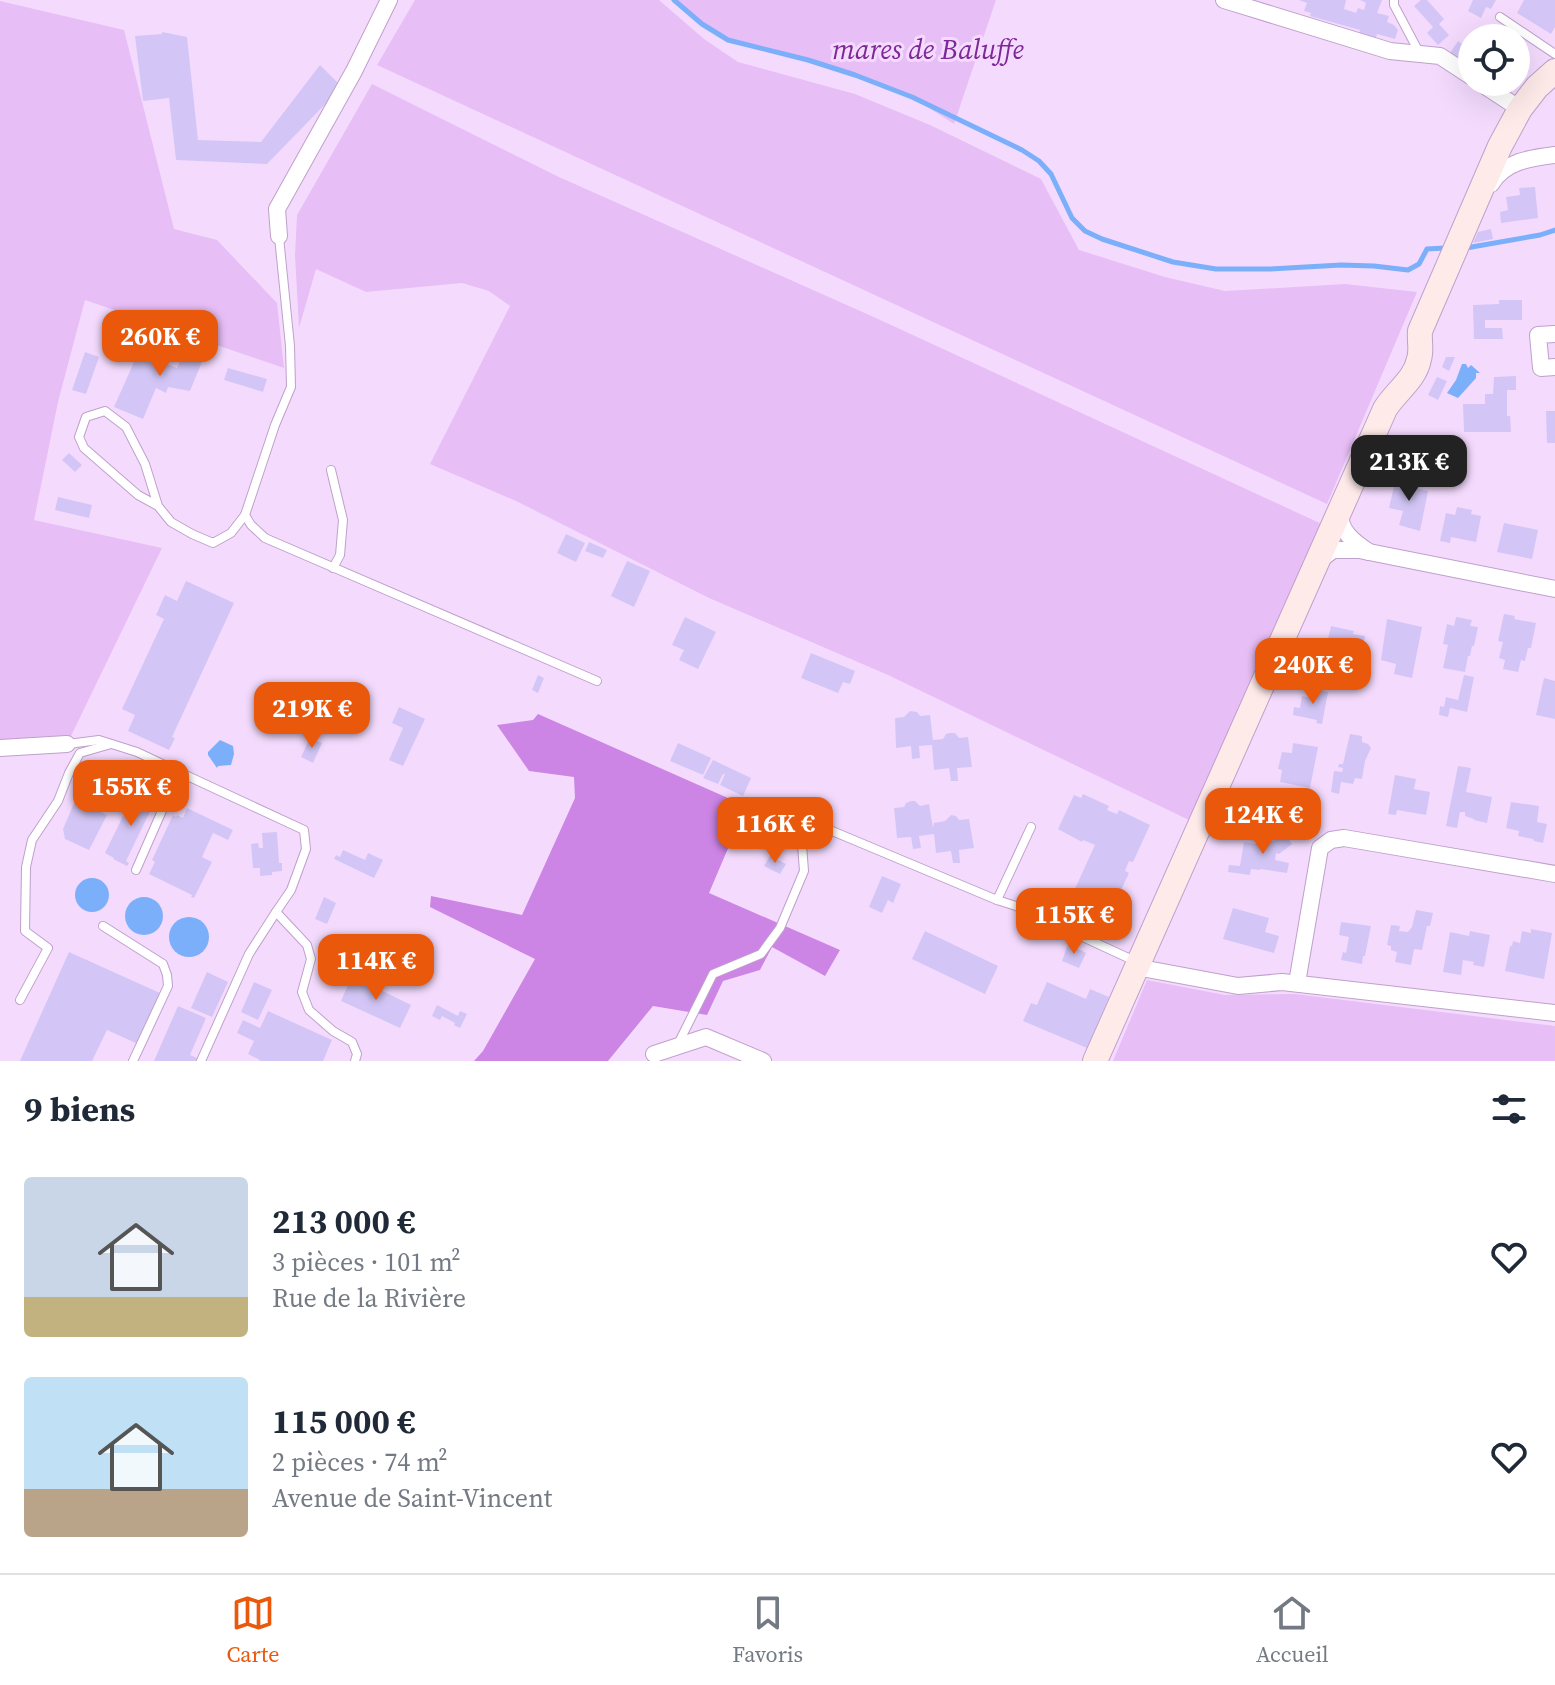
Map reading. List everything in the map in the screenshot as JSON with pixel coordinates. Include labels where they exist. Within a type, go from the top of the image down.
[{"type":"street","points":[[279,236],[277,209],[354,71],[389,0]]},
{"type":"street","points":[[1224,0],[1390,51],[1440,56],[1458,68]]},
{"type":"street","points":[[1095,1061],[1385,409],[1419,362],[1420,331],[1500,146],[1520,109],[1546,79]]},
{"type":"street","points":[[1530,158],[1519,146],[1517,130],[1524,111],[1546,79]]},
{"type":"street","points":[[1500,96],[1520,109]]},
{"type":"street","points":[[1461,236],[1472,224],[1497,174],[1510,165],[1530,158],[1555,155]]},
{"type":"street","points":[[1555,334],[1538,335],[1541,368],[1555,367]]},
{"type":"street","points":[[1340,511],[1339,521],[1345,531],[1370,553]]},
{"type":"street","points":[[1314,567],[1333,550],[1346,549],[1555,589]]},
{"type":"street","points":[[0,748],[67,744]]},
{"type":"street","points":[[1297,983],[1320,848],[1331,840],[1344,838],[1555,874]]},
{"type":"street","points":[[1137,965],[1238,986],[1297,983],[1555,1013]]},
{"type":"street","points":[[654,1054],[706,1037],[763,1061]]},
{"type":"lane","points":[[1394,0],[1421,54]]},
{"type":"lane","points":[[1500,17],[1555,54]]},
{"type":"lane","points":[[158,506],[138,495],[84,448],[79,437],[86,417],[105,411],[126,427],[145,464],[158,506],[171,522],[213,543],[231,533],[245,515],[291,387],[279,236]]},
{"type":"lane","points":[[331,470],[343,520],[340,555],[333,568]]},
{"type":"lane","points":[[245,515],[265,538],[597,681]]},
{"type":"lane","points":[[67,744],[99,740],[137,752],[304,830],[306,849],[291,890],[249,954],[201,1061]]},
{"type":"lane","points":[[20,1000],[48,948],[25,931],[26,867],[32,840],[58,801],[80,753],[111,744]]},
{"type":"lane","points":[[136,870],[179,772]]},
{"type":"lane","points":[[997,900],[1031,827]]},
{"type":"lane","points":[[676,1047],[713,974],[761,954],[780,928],[804,871],[802,845],[786,828]]},
{"type":"lane","points":[[825,828],[1016,906],[1137,965]]},
{"type":"lane","points":[[276,912],[307,945],[311,959],[302,992],[309,1010],[333,1031],[352,1042],[357,1054],[355,1061]]},
{"type":"lane","points":[[103,926],[163,964],[167,975],[168,986],[133,1061]]},
{"type":"green space","points":[[415,0],[659,0],[704,39],[738,62],[855,94],[930,125],[1041,179],[1079,250],[1165,277],[1225,291],[1345,284],[1417,292],[1327,504],[377,65]]},
{"type":"green space","name":"mares de Baluffe","points":[[674,0],[996,0],[954,124],[912,97],[855,75],[728,40],[702,24]]},
{"type":"green space","points":[[0,1],[124,30],[174,229],[217,240],[277,303],[284,368],[85,300],[58,402],[34,520],[162,548],[71,736],[0,744]]},
{"type":"green space","points":[[372,84],[559,177],[876,318],[1324,525],[1193,822],[888,675],[709,598],[516,501],[430,464],[510,306],[489,291],[462,283],[366,292],[316,269],[299,328],[295,255],[297,215]]},
{"type":"green space","points":[[1147,980],[1225,995],[1295,994],[1555,1026],[1555,1061],[1113,1061]]},
{"type":"shaded area","points":[[538,714],[746,806],[709,893],[840,950],[825,976],[772,947],[760,970],[723,981],[707,1015],[653,1006],[608,1061],[474,1061],[483,1051],[535,959],[430,907],[431,896],[522,915],[575,798],[574,777],[529,771],[497,725],[533,720]]},
{"type":"water","points":[[1462,364],[1468,368],[1471,365],[1480,373],[1476,373],[1476,378],[1458,398],[1447,393]]},
{"type":"water","points":[[220,740],[233,746],[234,754],[231,765],[217,768],[208,752]]},
{"type":"water","points":[[92,878],[104,883],[109,895],[104,907],[92,912],[80,907],[75,895],[80,883]]},
{"type":"water","points":[[144,897],[157,903],[163,916],[157,929],[144,935],[131,929],[125,916],[131,903]]},
{"type":"water","points":[[189,917],[203,923],[209,937],[203,951],[189,957],[175,951],[169,937],[175,923]]},
{"type":"building","points":[[1299,0],[1346,0],[1344,9],[1356,13],[1358,8],[1364,10],[1366,3],[1360,0],[1382,0],[1377,13],[1389,16],[1387,22],[1398,30],[1395,39],[1377,34],[1375,41],[1359,36],[1360,30],[1310,16],[1311,13],[1304,11],[1307,3]]},
{"type":"building","points":[[1421,0],[1427,0],[1444,19],[1439,24],[1449,35],[1438,45],[1427,33],[1433,27],[1414,6]]},
{"type":"building","points":[[1473,0],[1496,0],[1491,9],[1486,7],[1481,18],[1468,11]]},
{"type":"building","points":[[1524,0],[1555,0],[1555,27],[1551,34],[1517,13]]},
{"type":"building","points":[[162,32],[187,37],[198,140],[261,142],[320,65],[342,87],[267,164],[176,160],[169,98],[143,101],[135,36]]},
{"type":"building","points":[[1458,41],[1458,59],[1450,53]]},
{"type":"building","points":[[1535,187],[1538,218],[1501,223],[1500,212],[1508,210],[1506,197],[1520,195],[1519,188]]},
{"type":"building","points":[[1491,229],[1493,239],[1473,243],[1478,232]]},
{"type":"building","points":[[1499,300],[1522,300],[1522,320],[1485,320],[1485,328],[1502,328],[1503,339],[1474,339],[1473,305],[1499,304]]},
{"type":"building","points":[[191,336],[210,342],[190,391],[168,387],[166,393],[156,388],[143,419],[114,407],[138,353],[177,368]]},
{"type":"building","points":[[85,352],[99,357],[86,394],[72,390]]},
{"type":"building","points":[[1446,357],[1455,357],[1449,371],[1442,367]]},
{"type":"building","points":[[228,368],[267,379],[263,392],[224,380]]},
{"type":"building","points":[[1516,376],[1516,390],[1507,390],[1507,416],[1510,416],[1511,432],[1464,432],[1463,404],[1485,404],[1485,394],[1493,394],[1494,377]]},
{"type":"building","points":[[1437,377],[1447,381],[1438,400],[1428,395]]},
{"type":"building","points":[[1546,411],[1555,411],[1555,443],[1547,443]]},
{"type":"building","points":[[69,453],[82,465],[75,472],[62,460]]},
{"type":"building","points":[[1397,474],[1411,477],[1409,487],[1428,491],[1420,531],[1399,525],[1403,511],[1389,508]]},
{"type":"building","points":[[58,497],[92,505],[89,518],[55,510]]},
{"type":"building","points":[[1457,507],[1472,510],[1471,514],[1481,516],[1476,542],[1451,537],[1450,543],[1440,541],[1446,513],[1455,515]]},
{"type":"building","points":[[1504,523],[1538,530],[1532,559],[1497,552]]},
{"type":"building","points":[[566,534],[585,543],[576,562],[557,553]]},
{"type":"building","points":[[589,542],[607,550],[603,558],[585,551]]},
{"type":"building","points":[[627,561],[650,571],[634,607],[611,596]]},
{"type":"building","points":[[186,581],[234,603],[172,737],[175,738],[169,750],[128,731],[135,715],[122,709],[164,619],[156,615],[165,595],[177,601]]},
{"type":"building","points":[[1504,614],[1536,623],[1531,648],[1528,648],[1525,661],[1521,660],[1518,672],[1503,669],[1505,660],[1499,658],[1503,642],[1498,641]]},
{"type":"building","points":[[685,617],[716,632],[698,669],[679,660],[684,650],[672,645]]},
{"type":"building","points":[[1456,617],[1472,620],[1470,626],[1478,627],[1465,672],[1443,668],[1448,645],[1443,644],[1447,624],[1454,626]]},
{"type":"building","points":[[1387,619],[1422,627],[1412,678],[1394,674],[1396,664],[1381,660]]},
{"type":"building","points":[[1331,626],[1365,636],[1361,656],[1326,648]]},
{"type":"building","points":[[811,653],[855,671],[850,684],[843,682],[838,693],[801,678]]},
{"type":"building","points":[[538,675],[544,678],[538,693],[532,690]]},
{"type":"building","points":[[1464,675],[1474,677],[1467,712],[1450,708],[1448,717],[1439,715],[1446,697],[1458,700]]},
{"type":"building","points":[[1544,678],[1555,681],[1555,719],[1536,715]]},
{"type":"building","points":[[1313,689],[1328,692],[1322,724],[1293,715],[1294,707],[1300,708],[1302,696],[1311,698]]},
{"type":"building","points":[[399,707],[425,719],[403,766],[389,760],[403,728],[392,723]]},
{"type":"building","points":[[910,711],[920,716],[930,715],[933,740],[943,739],[950,733],[955,733],[959,738],[968,737],[972,767],[957,768],[958,781],[951,781],[949,768],[934,770],[932,745],[919,746],[920,758],[912,759],[911,746],[896,748],[895,718],[904,717]]},
{"type":"building","points":[[1350,734],[1362,736],[1362,742],[1371,748],[1362,779],[1355,778],[1353,784],[1341,782],[1339,794],[1331,792],[1334,771],[1342,772],[1343,768],[1338,767],[1343,764]]},
{"type":"building","points":[[310,738],[322,743],[313,763],[301,757]]},
{"type":"building","points":[[678,743],[711,758],[703,775],[670,761]]},
{"type":"building","points":[[1293,743],[1318,747],[1310,788],[1280,782],[1282,770],[1278,769],[1282,752],[1292,753]]},
{"type":"building","points":[[713,760],[751,778],[743,796],[720,785],[725,774],[718,784],[703,778]]},
{"type":"building","points":[[90,766],[123,780],[119,792],[108,786],[97,810],[107,815],[89,850],[65,839],[63,829]]},
{"type":"building","points":[[1458,766],[1471,768],[1466,792],[1492,797],[1487,823],[1460,812],[1457,828],[1446,826]]},
{"type":"building","points":[[1395,775],[1416,779],[1414,789],[1430,792],[1426,815],[1397,810],[1396,815],[1388,814]]},
{"type":"building","points":[[140,787],[158,795],[126,861],[129,863],[127,866],[105,853],[123,816],[129,819],[141,794],[137,792]]},
{"type":"building","points":[[1083,794],[1109,806],[1107,810],[1117,814],[1119,810],[1150,825],[1133,862],[1129,861],[1125,871],[1129,873],[1100,935],[1062,917],[1095,845],[1082,842],[1058,829],[1074,795],[1081,798]]},
{"type":"building","points":[[911,801],[920,806],[929,804],[933,828],[934,823],[945,821],[951,815],[959,820],[969,819],[974,848],[959,850],[960,863],[953,863],[951,851],[936,853],[934,834],[919,836],[921,848],[913,849],[911,837],[897,838],[894,808],[904,807]]},
{"type":"building","points":[[1511,802],[1539,806],[1537,822],[1547,824],[1543,843],[1518,836],[1519,831],[1506,828]]},
{"type":"building","points":[[187,808],[233,830],[228,840],[213,833],[202,857],[212,862],[194,898],[149,874],[155,862],[152,860],[173,815],[183,818]]},
{"type":"building","points":[[1281,829],[1292,844],[1276,853],[1275,860],[1289,863],[1287,873],[1261,869],[1251,869],[1250,875],[1228,872],[1229,865],[1240,866],[1244,842],[1264,845],[1265,840],[1274,841],[1271,835]]},
{"type":"building","points":[[277,832],[282,871],[260,876],[260,868],[253,868],[251,844],[258,843],[259,848],[263,848],[262,833]]},
{"type":"building","points":[[343,850],[365,860],[368,853],[383,860],[374,878],[334,859],[336,855],[340,857]]},
{"type":"building","points":[[770,856],[786,864],[780,874],[764,866]]},
{"type":"building","points":[[882,876],[901,884],[893,903],[888,900],[882,913],[869,907]]},
{"type":"building","points":[[324,897],[336,903],[327,924],[315,919]]},
{"type":"building","points":[[1233,908],[1269,918],[1265,932],[1279,936],[1274,953],[1223,939]]},
{"type":"building","points":[[1416,910],[1433,913],[1422,950],[1414,949],[1411,965],[1395,962],[1397,952],[1387,945],[1391,925],[1400,926],[1399,931],[1408,932]]},
{"type":"building","points":[[1341,922],[1371,926],[1362,964],[1341,960],[1343,952],[1346,953],[1349,937],[1339,935]]},
{"type":"building","points":[[1531,929],[1552,933],[1544,979],[1505,971],[1513,941],[1520,943],[1522,931],[1531,933]]},
{"type":"building","points":[[925,931],[998,966],[985,994],[912,959]]},
{"type":"building","points":[[1470,931],[1490,935],[1484,967],[1463,960],[1461,975],[1443,972],[1450,932],[1469,936]]},
{"type":"building","points":[[1068,944],[1086,953],[1079,968],[1062,961]]},
{"type":"building","points":[[69,952],[160,993],[138,1044],[107,1030],[92,1061],[20,1061]]},
{"type":"building","points":[[207,972],[228,982],[212,1017],[191,1008]]},
{"type":"building","points":[[352,976],[411,1005],[400,1028],[341,1001]]},
{"type":"building","points":[[254,982],[272,990],[258,1020],[241,1012]]},
{"type":"building","points":[[1047,982],[1086,999],[1090,989],[1109,997],[1087,1048],[1023,1021],[1031,1003],[1037,1005]]},
{"type":"building","points":[[437,1005],[458,1016],[460,1011],[467,1014],[460,1028],[442,1016],[440,1020],[432,1016]]},
{"type":"building","points":[[178,1006],[206,1018],[190,1055],[197,1058],[196,1061],[154,1061]]},
{"type":"building","points":[[268,1011],[332,1040],[323,1061],[259,1061],[248,1054],[254,1041],[237,1033],[243,1020],[260,1028]]},
{"type":"waterway","points":[[674,0],[702,24],[728,40],[855,75],[912,97],[1022,150],[1051,174],[1072,218],[1085,231],[1173,262],[1216,269],[1341,265],[1408,270],[1419,264],[1427,249],[1445,248]]},
{"type":"waterway","points":[[1466,248],[1555,230]]}]
